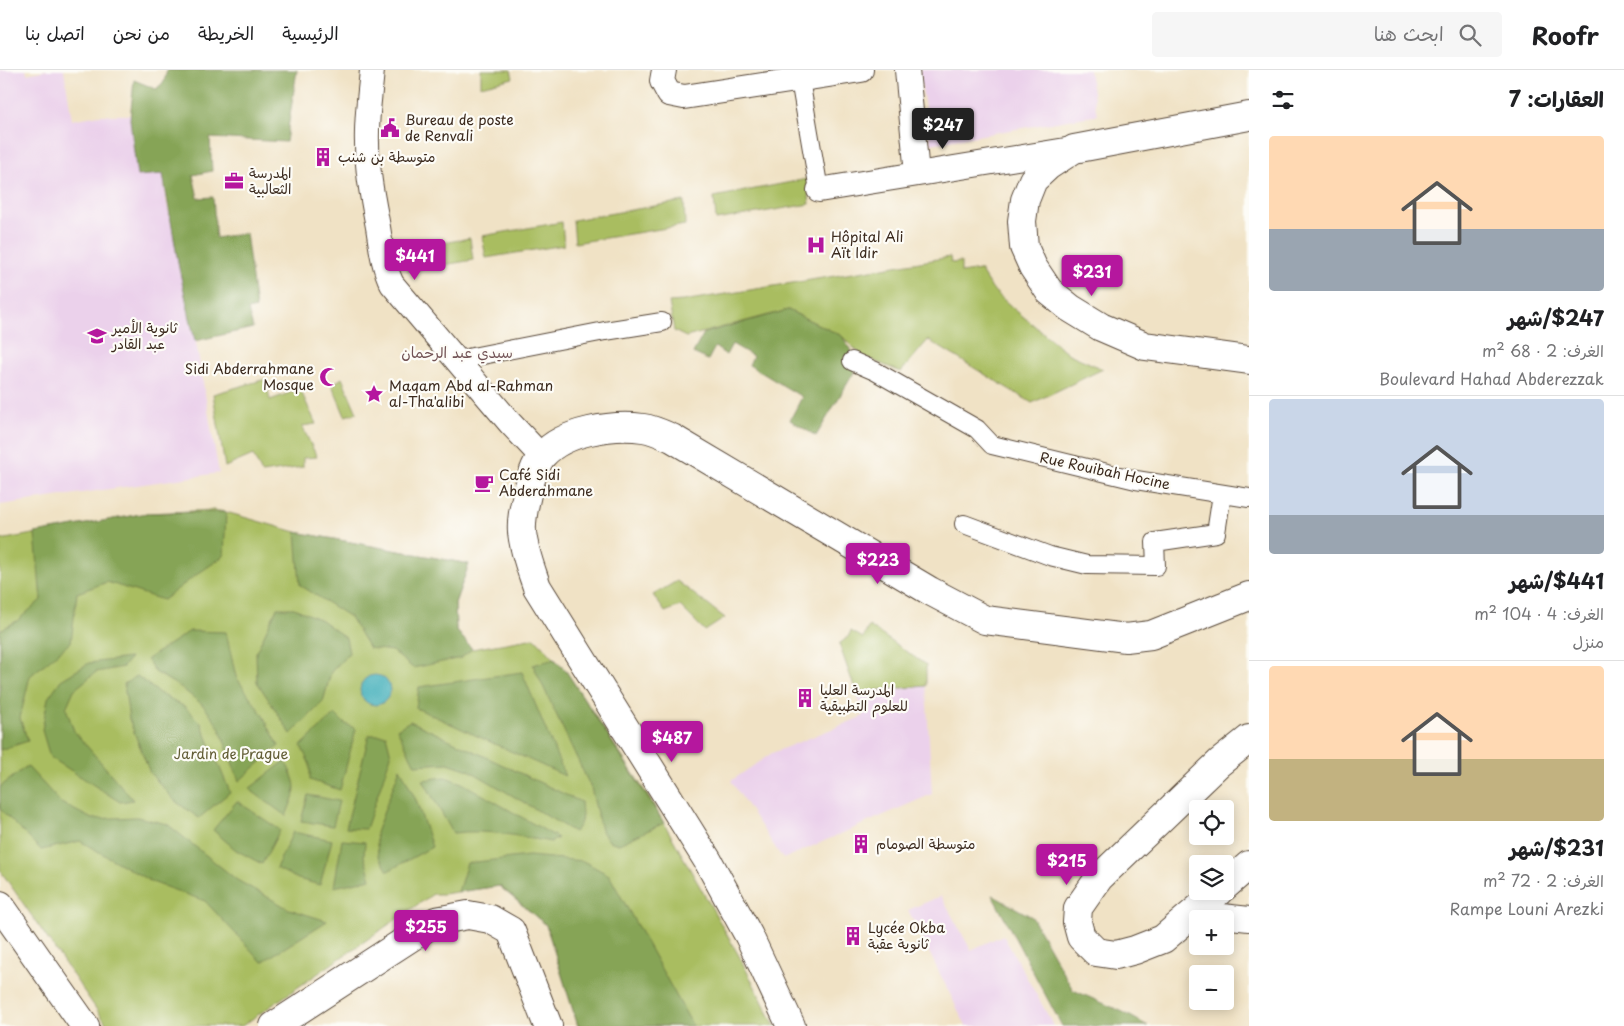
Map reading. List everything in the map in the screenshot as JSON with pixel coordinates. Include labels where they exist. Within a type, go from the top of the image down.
[{"type":"street","points":[[372,70],[367,143],[370,177],[386,269],[392,284],[510,423],[542,456]]},
{"type":"street","points":[[664,70],[662,81],[668,94],[684,97],[861,70]]},
{"type":"street","points":[[907,70],[917,174]]},
{"type":"street","points":[[800,80],[819,190],[1074,149],[1249,116]]},
{"type":"street","points":[[1074,149],[1048,166],[1033,180],[1025,200],[1022,222],[1024,247],[1049,291],[1070,308],[1101,327],[1145,346],[1249,360]]},
{"type":"street","points":[[457,360],[605,331],[662,322]]},
{"type":"street","name":"Rue Rouibah Hocine","points":[[852,361],[875,371],[977,429],[992,445],[1136,480],[1249,498]]},
{"type":"street","points":[[791,1026],[749,936],[708,861],[537,587],[527,559],[522,531],[522,518],[530,482],[542,456],[552,447],[580,434],[610,428],[644,428],[672,438],[930,591],[985,620],[1126,638],[1151,635],[1249,596]]},
{"type":"street","points":[[964,524],[1050,556],[1087,565],[1156,566],[1155,542],[1216,533],[1222,494]]},
{"type":"street","points":[[1189,918],[1163,939],[1116,955],[1096,952],[1081,937],[1077,922],[1078,908],[1099,878],[1219,763],[1249,739]]},
{"type":"street","points":[[1234,878],[1249,865]]},
{"type":"street","points":[[1198,910],[1210,900]]},
{"type":"street","points":[[0,905],[85,1026]]},
{"type":"street","points":[[274,1026],[436,921],[468,915],[490,919],[511,931],[548,1026]]},
{"type":"street","points":[[1234,917],[1249,919]]},
{"type":"shaded area","name":"ثانوية الأمير عبد القادر","points":[[0,70],[26,70],[27,74],[47,70],[64,70],[72,120],[99,115],[131,115],[137,176],[163,174],[166,200],[194,331],[219,473],[0,505]]},
{"type":"shaded area","points":[[919,70],[1089,70],[1097,115],[931,144]]},
{"type":"shaded area","points":[[926,686],[932,794],[783,859],[731,781],[772,753],[864,716],[856,692]]},
{"type":"shaded area","points":[[941,896],[971,950],[1003,935],[1054,1026],[966,1026],[908,910]]},
{"type":"green space","points":[[167,70],[297,70],[286,142],[210,138],[212,171],[193,175],[198,198],[213,197],[216,238],[246,233],[256,308],[248,310],[253,328],[195,341],[179,268],[163,174],[137,176],[130,119],[134,80],[156,89],[164,82]]},
{"type":"green space","points":[[481,70],[511,70],[513,78],[481,86]]},
{"type":"green space","points":[[807,179],[810,204],[716,220],[714,197]]},
{"type":"green space","points":[[684,201],[685,225],[575,243],[573,220]]},
{"type":"green space","points":[[562,222],[564,245],[486,258],[482,236]]},
{"type":"green space","points":[[470,238],[473,260],[408,271],[405,250]]},
{"type":"green space","points":[[950,257],[951,263],[961,262],[961,273],[980,270],[992,289],[1069,354],[1103,369],[1032,403],[928,340],[901,372],[862,356],[842,336],[788,310],[686,337],[674,331],[669,302]]},
{"type":"green space","points":[[788,310],[842,336],[859,364],[816,436],[790,420],[802,397],[749,365],[753,356],[732,344],[726,355],[715,347],[708,360],[693,353],[704,333]]},
{"type":"green space","points":[[342,378],[357,413],[345,416],[332,385]]},
{"type":"green space","points":[[266,379],[270,400],[300,389],[316,424],[302,426],[317,457],[303,458],[303,467],[262,473],[253,455],[225,467],[213,394]]},
{"type":"green space","name":"Jardin de Prague","points":[[213,510],[296,532],[469,564],[455,603],[456,630],[472,649],[535,638],[566,671],[652,802],[738,954],[775,1026],[578,1026],[546,925],[499,886],[433,894],[242,1026],[108,1026],[0,870],[0,540],[147,513]]},
{"type":"green space","points":[[226,512],[224,556],[163,600],[107,582],[77,593],[71,642],[30,676],[20,718],[28,741],[0,750],[0,630],[17,621],[41,600],[35,533],[147,513]]},
{"type":"green space","points":[[296,532],[469,564],[455,603],[456,630],[472,649],[461,658],[413,668],[392,651],[369,648],[350,617],[300,585]]},
{"type":"green space","points":[[677,581],[725,618],[705,631],[680,606],[665,612],[653,595]]},
{"type":"green space","points":[[277,608],[294,608],[321,620],[346,638],[349,653],[331,672],[323,702],[291,734],[257,682],[256,652]]},
{"type":"green space","points":[[869,626],[926,665],[926,686],[856,692],[839,644],[848,637],[851,631],[863,638]]},
{"type":"green space","points":[[190,631],[226,632],[236,677],[262,714],[279,746],[239,781],[219,727],[203,705],[180,687],[155,672],[147,659]]},
{"type":"green space","points":[[130,658],[123,667],[96,672],[74,690],[66,708],[74,731],[133,800],[120,802],[50,757],[42,730],[48,698],[61,680],[89,663]]},
{"type":"green space","points":[[554,659],[566,671],[664,823],[619,844],[609,841],[601,830],[591,788],[533,665]]},
{"type":"green space","points":[[522,672],[565,776],[416,708],[419,687]]},
{"type":"green space","points":[[137,676],[159,693],[185,707],[201,723],[230,792],[199,818],[175,801],[150,773],[129,719],[124,684]]},
{"type":"green space","points":[[335,714],[344,723],[356,729],[340,790],[310,780],[310,765],[301,746]]},
{"type":"green space","points":[[410,721],[581,802],[582,818],[577,829],[574,832],[469,770],[448,763],[415,765],[397,729]]},
{"type":"green space","points":[[369,735],[386,735],[391,755],[366,829],[346,828]]},
{"type":"green space","points":[[285,761],[293,777],[295,788],[286,816],[249,789]]},
{"type":"green space","points":[[27,766],[61,803],[92,819],[137,817],[167,824],[237,880],[289,909],[327,921],[262,962],[205,901],[152,882],[80,841],[41,850],[0,809],[0,787]]},
{"type":"green space","points":[[400,768],[416,800],[432,847],[388,871],[378,855],[376,833]]},
{"type":"green space","points":[[445,777],[462,783],[558,838],[551,842],[514,835],[478,832],[453,833],[423,780]]},
{"type":"green space","points":[[308,795],[339,801],[333,826],[301,821]]},
{"type":"green space","points":[[237,801],[280,830],[262,864],[236,850],[213,830]]},
{"type":"green space","points":[[293,832],[332,840],[320,885],[298,879],[276,868]]},
{"type":"green space","points":[[342,840],[365,842],[364,856],[371,879],[334,887]]},
{"type":"green space","points":[[529,856],[583,861],[609,875],[693,1026],[578,1026],[546,925],[500,886],[458,892],[467,863]]},
{"type":"green space","points":[[992,895],[1032,917],[1073,990],[1123,1012],[1148,1026],[1062,1026]]},
{"type":"water","points":[[375,675],[381,676],[389,684],[389,696],[381,704],[375,705],[369,704],[361,696],[360,690],[361,684],[369,676]]},
{"type":"place","name":"Bureau de poste de Renvali","points":[[390,128]]},
{"type":"place","name":"متوسطة بن شنب","points":[[323,157]]},
{"type":"place","name":"المدرسة الثعالبية","points":[[234,181]]},
{"type":"place","name":"Hôpital Ali Aït Idir","points":[[816,245]]},
{"type":"place","name":"ثانوية الأمير عبد القادر","points":[[97,336]]},
{"type":"place","name":"Sidi Abderrahmane Mosque","points":[[329,377]]},
{"type":"place","name":"Maqam Abd al-Rahman al-Tha'alibi","points":[[374,394]]},
{"type":"place","name":"Café Sidi Abderahmane","points":[[484,483]]},
{"type":"place","name":"المدرسة العليا للعلوم التطبيقية","points":[[805,698]]},
{"type":"place","name":"متوسطة الصومام","points":[[861,844]]},
{"type":"place","name":"Lycée Okba ثانوية عقبة","points":[[853,936]]},
{"type":"district","name":"سيدي عبد الرحمان","points":[[457,353]]}]
